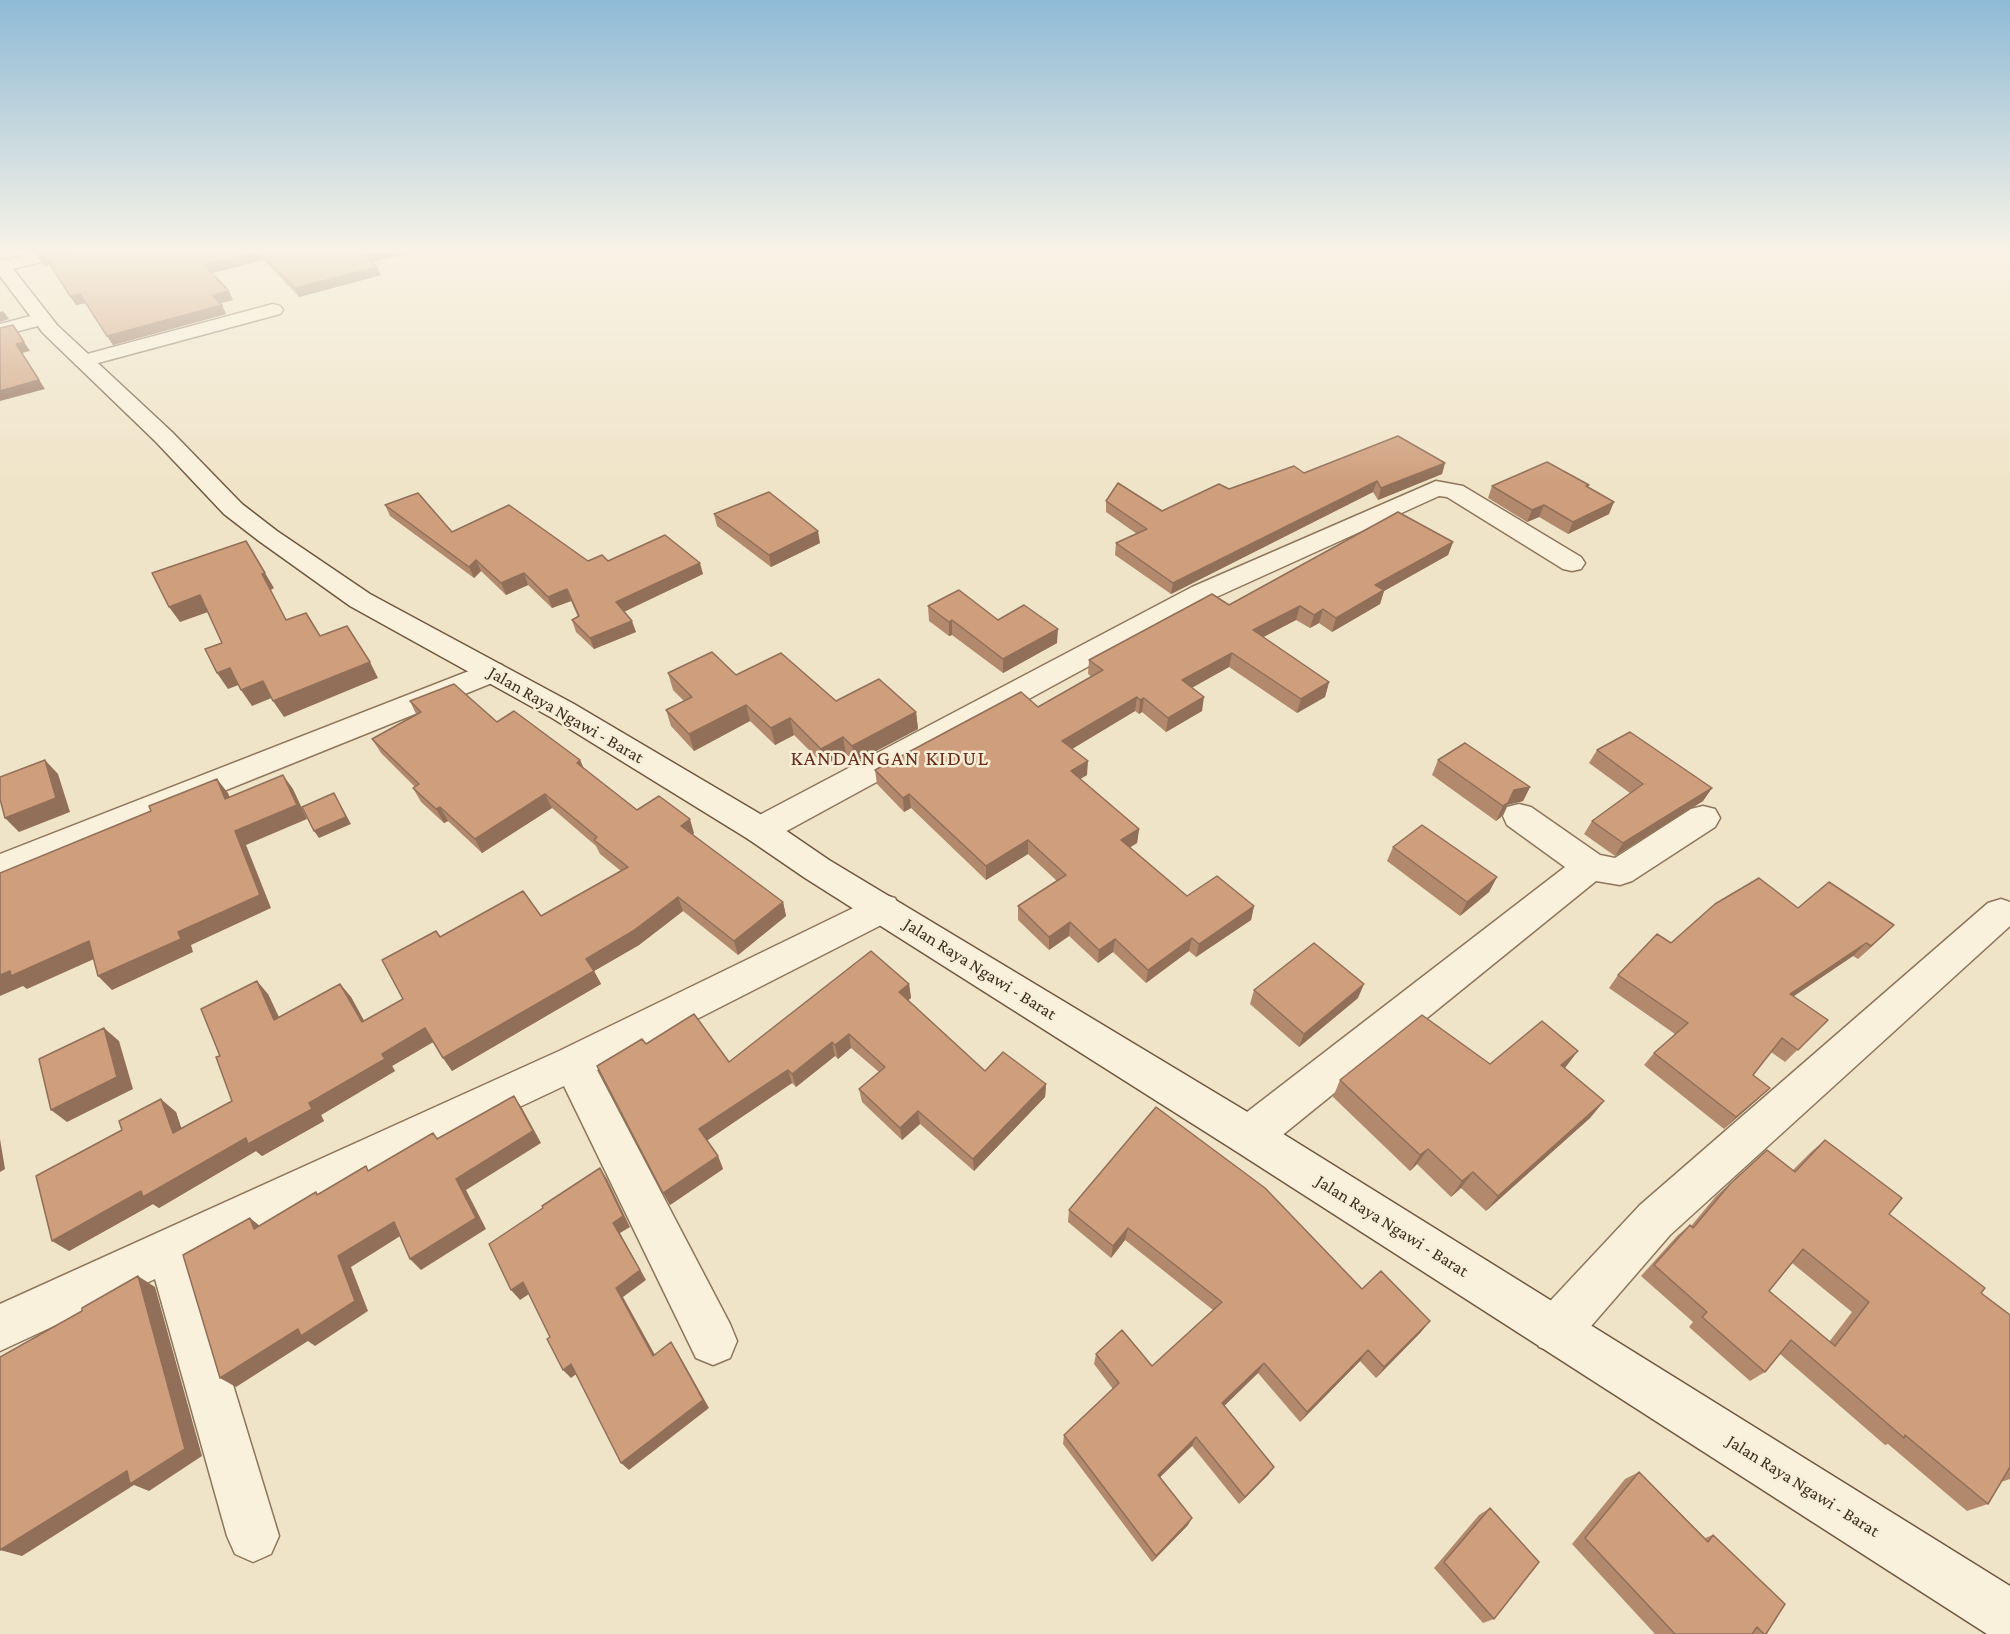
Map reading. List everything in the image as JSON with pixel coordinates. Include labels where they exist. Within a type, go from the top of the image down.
[{"type":"street","name":"Jalan Raya Ngawi - Barat","points":[[52,329],[164,437],[214,487],[233,510],[360,600],[563,711],[760,830],[817,869],[1249,1136],[2010,1617]]},
{"type":"street","points":[[83,361],[201,329]]},
{"type":"street","points":[[760,830],[1202,593],[1436,488],[1444,488],[1459,494],[1572,563]]},
{"type":"street","points":[[0,867],[492,672]]},
{"type":"street","points":[[1519,816],[1591,867],[1620,872],[1703,818]]},
{"type":"street","points":[[1249,1136],[1591,867]]},
{"type":"street","points":[[0,1328],[573,1062],[882,908]]},
{"type":"street","points":[[1556,1330],[1654,1220],[2001,913]]},
{"type":"street","points":[[573,1062],[713,1341]]},
{"type":"street","points":[[170,1251],[254,1536]]},
{"type":"building","points":[[0,329],[16,329],[24,342],[16,344],[39,380],[0,391]]},
{"type":"building","points":[[103,329],[132,329],[107,336]]},
{"type":"building","points":[[1398,436],[1445,463],[1381,488],[1377,481],[1173,583],[1116,543],[1147,529],[1106,501],[1118,483],[1162,511],[1219,484],[1229,489],[1294,466],[1304,473]]},
{"type":"building","points":[[1547,462],[1614,502],[1573,522],[1544,505],[1532,510],[1492,486]]},
{"type":"building","points":[[769,492],[818,531],[769,555],[714,514]]},
{"type":"building","points":[[418,493],[452,532],[509,505],[588,561],[602,555],[608,561],[665,535],[700,563],[616,602],[632,621],[590,638],[572,620],[579,616],[567,589],[548,597],[524,573],[501,583],[476,560],[469,567],[385,505]]},
{"type":"building","points":[[1398,512],[1453,542],[1375,585],[1384,590],[1336,618],[1323,609],[1314,615],[1300,606],[1253,630],[1329,682],[1301,699],[1232,653],[1182,680],[1204,697],[1168,718],[1144,698],[1140,700],[1137,697],[1062,741],[1088,761],[1071,771],[1139,829],[1121,840],[1187,896],[1217,876],[1254,906],[1199,944],[1192,938],[1148,970],[1115,939],[1099,950],[1070,922],[1049,937],[1018,906],[1066,875],[1028,840],[986,866],[909,794],[903,798],[875,770],[1021,692],[1038,707],[1103,670],[1089,660],[1212,594],[1229,605]]},
{"type":"building","points":[[246,541],[265,573],[262,574],[286,620],[306,613],[320,636],[347,626],[370,662],[273,701],[263,681],[241,690],[230,668],[217,673],[205,649],[222,643],[200,595],[169,607],[152,573]]},
{"type":"building","points":[[959,590],[998,620],[1024,605],[1058,629],[1003,659],[952,620],[949,622],[928,606]]},
{"type":"building","points":[[712,652],[736,675],[781,653],[836,701],[879,679],[916,712],[852,746],[843,737],[821,749],[790,718],[771,728],[746,705],[689,734],[666,710],[692,697],[668,673]]},
{"type":"building","points":[[454,684],[497,722],[514,711],[580,760],[577,763],[637,810],[659,796],[690,819],[681,826],[783,902],[734,941],[678,897],[633,931],[586,959],[594,971],[443,1058],[425,1028],[382,1054],[385,1059],[309,1103],[312,1109],[248,1144],[246,1138],[143,1197],[141,1191],[52,1241],[36,1176],[122,1130],[119,1121],[161,1099],[173,1133],[232,1101],[216,1057],[220,1056],[201,1009],[257,981],[274,1020],[340,984],[362,1022],[403,999],[382,960],[436,931],[440,937],[523,891],[541,916],[628,867],[594,840],[597,837],[545,794],[475,839],[440,807],[436,809],[413,788],[419,784],[372,739],[421,712],[410,701]]},
{"type":"building","points":[[1630,732],[1712,788],[1623,843],[1592,821],[1643,784],[1597,750]]},
{"type":"building","points":[[1465,743],[1530,787],[1514,790],[1508,803],[1503,806],[1438,760]]},
{"type":"building","points":[[45,760],[56,798],[5,818],[0,799],[0,777]]},
{"type":"building","points":[[283,775],[297,805],[235,831],[260,895],[178,932],[181,939],[98,976],[89,941],[11,976],[10,971],[0,975],[0,873],[151,811],[149,806],[217,779],[225,799]]},
{"type":"building","points":[[334,793],[346,817],[314,831],[302,807]]},
{"type":"building","points":[[1422,825],[1497,877],[1467,902],[1393,847]]},
{"type":"building","points":[[1759,878],[1798,908],[1829,882],[1894,925],[1871,946],[1866,943],[1790,994],[1828,1020],[1798,1050],[1782,1038],[1753,1075],[1770,1088],[1736,1117],[1654,1053],[1688,1023],[1618,975],[1657,934],[1671,943],[1715,904]]},
{"type":"building","points":[[1314,943],[1364,984],[1304,1034],[1254,990]]},
{"type":"building","points":[[871,951],[909,984],[899,992],[985,1071],[1003,1052],[1046,1084],[973,1159],[918,1111],[900,1128],[859,1089],[885,1067],[849,1034],[835,1045],[832,1042],[792,1074],[788,1070],[699,1129],[718,1156],[663,1193],[597,1066],[642,1039],[646,1044],[694,1014],[729,1062]]},
{"type":"building","points":[[1422,1015],[1490,1064],[1542,1021],[1578,1051],[1561,1065],[1604,1101],[1498,1196],[1473,1172],[1462,1181],[1428,1149],[1420,1155],[1340,1080]]},
{"type":"building","points":[[104,1028],[117,1077],[51,1110],[39,1059]]},
{"type":"building","points":[[514,1096],[533,1131],[456,1179],[476,1218],[410,1259],[394,1222],[338,1256],[355,1301],[301,1336],[298,1329],[220,1378],[183,1255],[250,1218],[254,1229],[316,1192],[317,1195],[366,1166],[368,1171],[433,1133],[437,1139]]},
{"type":"building","points":[[1156,1107],[1265,1188],[1362,1289],[1381,1271],[1430,1321],[1384,1367],[1368,1350],[1307,1412],[1264,1363],[1222,1403],[1274,1467],[1245,1497],[1196,1437],[1158,1475],[1192,1518],[1156,1556],[1064,1435],[1119,1383],[1096,1354],[1122,1330],[1152,1366],[1222,1302],[1128,1228],[1113,1246],[1069,1210]]},
{"type":"building","points":[[1825,1140],[1902,1198],[1889,1214],[1985,1288],[1981,1293],[2010,1315],[2010,1467],[1988,1504],[1905,1435],[1904,1438],[1791,1340],[1765,1372],[1702,1317],[1707,1312],[1654,1265],[1690,1225],[1693,1228],[1730,1184],[1767,1150],[1795,1172]],"holes":[[[1803,1249],[1869,1302],[1835,1346],[1769,1291]]]},
{"type":"building","points":[[600,1168],[623,1216],[613,1223],[640,1270],[616,1288],[653,1356],[671,1342],[703,1400],[621,1463],[571,1364],[563,1370],[547,1339],[550,1337],[523,1282],[511,1290],[489,1244]]},
{"type":"building","points":[[138,1276],[185,1449],[130,1484],[127,1471],[0,1550],[0,1357],[82,1311],[82,1308]]},
{"type":"building","points":[[1639,1472],[1708,1542],[1713,1535],[1785,1604],[1766,1634],[1757,1627],[1752,1634],[1675,1634],[1585,1538]]},
{"type":"building","points":[[1490,1508],[1539,1562],[1494,1619],[1444,1562]]},
{"type":"district","name":"KANDANGAN KIDUL","points":[[890,759]]}]
